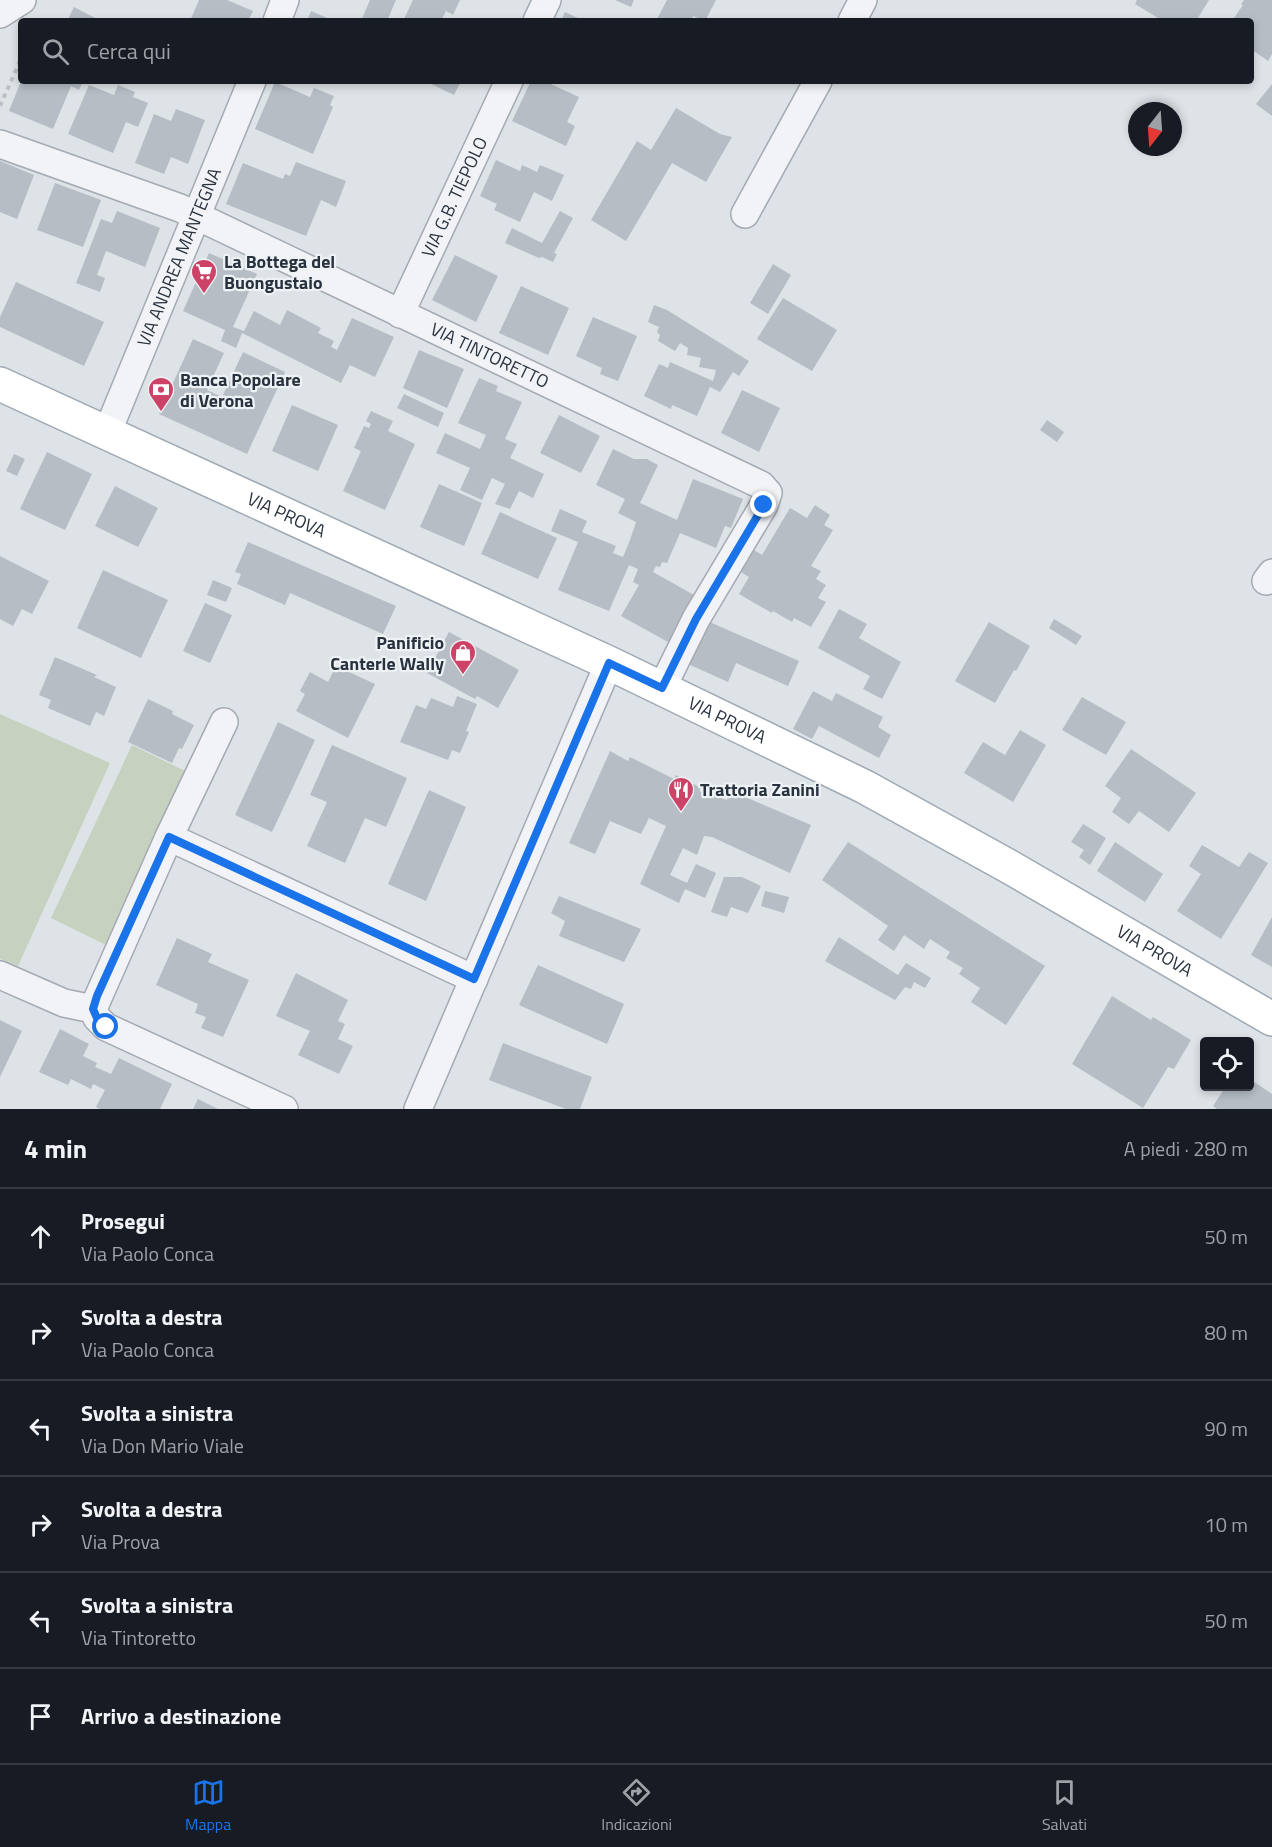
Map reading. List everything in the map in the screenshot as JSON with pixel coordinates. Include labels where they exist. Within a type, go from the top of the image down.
[{"type":"main road","name":"VIA PROVA","points":[[0,384],[609,663],[865,787],[1039,883],[1272,1018]]},
{"type":"street","points":[[0,14],[22,0]]},
{"type":"street","points":[[278,18],[285,0]]},
{"type":"street","points":[[538,18],[547,0]]},
{"type":"street","points":[[854,18],[863,0]]},
{"type":"street","name":"VIA ANDREA MANTEGNA","points":[[107,433],[198,217],[251,84]]},
{"type":"street","name":"VIA G.B. TIEPOLO","points":[[400,314],[508,84]]},
{"type":"street","points":[[745,214],[816,84]]},
{"type":"street","name":"VIA TINTORETTO","points":[[0,144],[180,208],[761,485],[768,494],[764,505],[696,619],[662,688]]},
{"type":"street","points":[[418,1109],[609,663]]},
{"type":"street","points":[[224,722],[169,837],[93,1009],[97,1018],[106,1027],[284,1109]]},
{"type":"street","points":[[169,837],[474,979]]},
{"type":"street","points":[[0,975],[64,1004],[93,1009]]},
{"type":"path","points":[[0,106],[18,66]]},
{"type":"green space","points":[[0,714],[110,763],[18,966],[0,959]]},
{"type":"green space","points":[[132,745],[191,774],[110,947],[51,918]]},
{"type":"building","points":[[199,0],[227,0],[253,11],[250,18],[191,18]]},
{"type":"building","points":[[370,0],[396,0],[388,18],[362,18]]},
{"type":"building","points":[[413,0],[460,0],[453,15],[446,11],[442,18],[404,18]]},
{"type":"building","points":[[615,0],[634,0],[631,7]]},
{"type":"building","points":[[667,0],[716,0],[707,18],[693,16],[692,18],[658,18]]},
{"type":"building","points":[[1137,0],[1209,0],[1198,18],[1158,18],[1135,4]]},
{"type":"building","points":[[1244,0],[1272,0],[1272,54],[1268,61],[1254,51],[1254,18],[1234,18],[1243,5],[1241,4]]},
{"type":"building","points":[[74,7],[95,18],[68,18]]},
{"type":"building","points":[[311,11],[327,18],[308,18]]},
{"type":"building","points":[[565,12],[578,18],[562,18]]},
{"type":"building","points":[[20,84],[82,84],[79,90],[71,86],[53,129],[9,111]]},
{"type":"building","points":[[274,84],[280,84],[310,97],[314,88],[334,96],[330,105],[333,107],[313,154],[255,129]]},
{"type":"building","points":[[431,84],[460,84],[454,95]]},
{"type":"building","points":[[530,84],[551,84],[579,97],[567,122],[575,126],[566,146],[512,121]]},
{"type":"building","points":[[1272,84],[1272,116],[1256,104]]},
{"type":"building","points":[[89,85],[114,95],[118,85],[135,92],[133,97],[148,103],[138,127],[126,122],[113,153],[68,134]]},
{"type":"building","points":[[676,108],[720,134],[732,137],[706,182],[672,163],[626,241],[591,220],[637,141],[651,150]]},
{"type":"building","points":[[176,109],[205,120],[188,164],[171,157],[164,174],[135,163],[154,114],[171,121]]},
{"type":"building","points":[[496,160],[520,171],[522,165],[537,172],[540,165],[564,175],[552,201],[534,192],[520,222],[494,210],[497,204],[480,196]]},
{"type":"building","points":[[0,161],[34,175],[17,219],[0,212]]},
{"type":"building","points":[[296,162],[346,181],[336,207],[321,200],[306,236],[226,204],[243,163],[283,179],[285,174],[290,176]]},
{"type":"building","points":[[55,183],[101,200],[83,247],[37,230]]},
{"type":"building","points":[[117,211],[160,228],[145,267],[106,251],[97,275],[105,278],[100,292],[76,283],[101,219],[112,223]]},
{"type":"building","points":[[560,211],[573,218],[554,253],[557,254],[553,262],[505,243],[512,228],[542,243]]},
{"type":"building","points":[[209,253],[257,274],[233,327],[244,331],[254,311],[280,325],[287,310],[321,328],[318,333],[334,341],[331,347],[337,350],[352,318],[394,337],[375,377],[350,365],[341,383],[242,333],[236,348],[221,341],[225,330],[183,311]]},
{"type":"building","points":[[455,255],[498,276],[476,322],[432,300]]},
{"type":"building","points":[[773,264],[791,275],[768,314],[750,303]]},
{"type":"building","points":[[16,282],[104,322],[84,366],[0,327],[0,317]]},
{"type":"building","points":[[521,286],[569,308],[548,355],[499,333]]},
{"type":"building","points":[[783,298],[837,330],[812,371],[757,339]]},
{"type":"building","points":[[654,305],[667,310],[749,361],[739,376],[733,372],[720,392],[710,387],[697,416],[672,405],[671,409],[644,396],[659,364],[668,368],[670,362],[713,381],[716,370],[699,367],[701,358],[687,355],[688,348],[680,343],[675,351],[658,341],[659,327],[648,322]]},
{"type":"building","points":[[593,317],[637,336],[618,381],[600,374],[602,368],[576,356]]},
{"type":"building","points":[[193,339],[224,353],[207,390],[222,397],[243,352],[285,372],[247,454],[159,414]]},
{"type":"building","points":[[419,350],[464,369],[447,408],[403,388]]},
{"type":"building","points":[[479,378],[498,386],[496,391],[522,402],[505,439],[517,444],[510,458],[544,474],[533,498],[519,491],[510,509],[495,504],[505,484],[492,478],[482,500],[460,490],[470,468],[436,453],[445,433],[480,449],[486,435],[458,423]]},
{"type":"building","points":[[742,390],[780,408],[759,452],[721,433]]},
{"type":"building","points":[[404,394],[444,413],[438,427],[397,408]]},
{"type":"building","points":[[292,405],[338,425],[318,471],[272,451]]},
{"type":"building","points":[[371,411],[393,421],[388,431],[415,444],[385,510],[343,491],[361,451],[354,448],[364,426],[369,428],[371,424],[366,421]]},
{"type":"building","points":[[559,415],[600,436],[581,473],[540,453]]},
{"type":"building","points":[[1047,420],[1064,432],[1057,442],[1040,430]]},
{"type":"building","points":[[613,449],[634,459],[647,459],[658,465],[640,503],[677,520],[693,479],[743,499],[731,528],[725,526],[716,548],[680,533],[667,563],[662,562],[660,567],[656,566],[653,572],[694,595],[668,642],[621,616],[639,585],[633,582],[638,569],[629,565],[609,611],[558,590],[578,542],[551,531],[560,509],[587,521],[582,532],[616,546],[613,553],[623,557],[630,540],[636,522],[618,513],[625,499],[596,485]]},
{"type":"building","points":[[47,452],[92,474],[65,530],[20,509]]},
{"type":"building","points":[[14,454],[25,459],[17,476],[6,471]]},
{"type":"building","points":[[439,484],[482,503],[464,546],[420,527]]},
{"type":"building","points":[[115,486],[158,508],[138,547],[95,526]]},
{"type":"building","points":[[815,505],[830,515],[824,525],[833,530],[811,566],[821,571],[816,579],[826,585],[818,598],[826,602],[811,627],[794,618],[792,622],[773,611],[772,613],[739,594],[749,577],[741,572],[754,550],[762,555],[790,508],[807,518]]},
{"type":"building","points":[[500,512],[557,538],[538,579],[481,554]]},
{"type":"building","points":[[248,542],[396,606],[383,634],[290,593],[285,605],[237,584],[241,574],[235,572]]},
{"type":"building","points":[[0,556],[49,581],[32,614],[22,609],[13,626],[0,619]]},
{"type":"building","points":[[103,570],[168,600],[141,658],[77,628]]},
{"type":"building","points":[[213,580],[232,588],[226,602],[207,595]]},
{"type":"building","points":[[205,603],[232,615],[210,663],[183,651]]},
{"type":"building","points":[[839,609],[867,624],[859,638],[901,662],[882,699],[863,689],[870,676],[818,648]]},
{"type":"building","points":[[1054,619],[1082,636],[1076,645],[1049,628]]},
{"type":"building","points":[[705,620],[799,661],[788,686],[736,663],[728,682],[686,663]]},
{"type":"building","points":[[989,622],[1030,646],[995,703],[955,681]]},
{"type":"building","points":[[449,632],[519,670],[498,708],[477,696],[475,699],[427,673]]},
{"type":"building","points":[[55,657],[97,675],[94,677],[116,687],[104,716],[96,712],[90,726],[48,708],[51,700],[39,695]]},
{"type":"building","points":[[336,666],[375,684],[348,738],[296,711],[305,694],[300,691],[310,672],[328,682]]},
{"type":"building","points":[[813,691],[832,701],[836,693],[883,717],[878,727],[891,735],[879,758],[819,726],[812,739],[793,729]]},
{"type":"building","points":[[457,696],[477,704],[460,753],[452,750],[448,760],[400,742],[416,705],[426,709],[431,698],[453,707]]},
{"type":"building","points":[[1082,697],[1126,722],[1106,755],[1062,730]]},
{"type":"building","points":[[148,699],[173,711],[172,714],[194,725],[172,763],[128,742]]},
{"type":"building","points":[[278,722],[315,740],[272,832],[235,815]]},
{"type":"building","points":[[1020,730],[1046,745],[1013,802],[964,773],[983,742],[1005,755]]},
{"type":"building","points":[[332,745],[407,778],[386,827],[365,818],[345,863],[307,846],[327,802],[310,795]]},
{"type":"building","points":[[1131,749],[1196,793],[1169,832],[1139,811],[1129,824],[1112,812],[1121,798],[1105,786]]},
{"type":"building","points":[[610,751],[628,761],[630,757],[674,779],[676,775],[701,788],[699,791],[727,800],[731,791],[811,825],[790,873],[712,837],[704,836],[697,855],[683,848],[670,875],[687,883],[696,864],[716,873],[705,898],[685,889],[679,903],[640,884],[666,826],[649,818],[641,834],[610,821],[595,854],[569,843]]},
{"type":"building","points":[[429,790],[466,807],[426,901],[388,884]]},
{"type":"building","points":[[1083,824],[1106,838],[1090,865],[1079,857],[1084,850],[1071,842]]},
{"type":"building","points":[[848,842],[1045,966],[1006,1025],[971,1002],[980,988],[959,974],[963,968],[946,958],[950,952],[930,939],[924,949],[904,935],[894,951],[878,940],[888,926],[822,880]]},
{"type":"building","points":[[1115,842],[1163,874],[1145,902],[1097,871]]},
{"type":"building","points":[[1202,845],[1239,867],[1249,852],[1268,863],[1221,939],[1177,911],[1201,874],[1189,866]]},
{"type":"building","points":[[724,877],[742,877],[761,886],[748,913],[731,907],[727,917],[711,912]]},
{"type":"building","points":[[765,891],[789,897],[784,913],[761,906]]},
{"type":"building","points":[[559,896],[641,929],[624,962],[559,936],[565,921],[551,913]]},
{"type":"building","points":[[1272,917],[1272,967],[1251,955]]},
{"type":"building","points":[[839,937],[898,975],[906,963],[931,978],[925,988],[914,982],[911,989],[905,987],[895,1000],[825,961]]},
{"type":"building","points":[[177,938],[212,954],[208,962],[249,980],[223,1037],[201,1028],[206,1017],[195,1013],[198,1004],[156,985]]},
{"type":"building","points":[[538,965],[624,1004],[607,1044],[519,1005]]},
{"type":"building","points":[[296,973],[348,1000],[338,1021],[345,1024],[338,1039],[353,1046],[339,1074],[298,1055],[310,1031],[276,1016]]},
{"type":"building","points":[[1112,996],[1151,1020],[1153,1017],[1191,1040],[1174,1069],[1168,1067],[1143,1108],[1072,1064]]},
{"type":"building","points":[[0,1020],[22,1031],[0,1077]]},
{"type":"building","points":[[60,1029],[89,1044],[83,1056],[97,1063],[95,1067],[111,1074],[119,1058],[172,1084],[160,1109],[100,1109],[96,1107],[105,1090],[93,1084],[91,1089],[71,1079],[68,1085],[39,1072]]},
{"type":"building","points":[[503,1043],[592,1077],[580,1109],[566,1109],[489,1080]]},
{"type":"building","points":[[1254,1082],[1272,1094],[1272,1109],[1217,1109],[1213,1106],[1223,1091],[1254,1091]]},
{"type":"building","points":[[198,1099],[218,1109],[193,1109]]},
{"type":"place","name":"La Bottega del Buongustaio","points":[[204,295]]},
{"type":"place","name":"Banca Popolare di Verona","points":[[161,413]]},
{"type":"place","name":"Panificio Canterle Wally","points":[[463,676]]},
{"type":"place","name":"Trattoria Zanini","points":[[681,813]]},
{"type":"route","points":[[106,1027],[97,1018],[93,1009],[97,996],[169,837],[474,979],[609,663],[662,688],[696,619],[764,505]]}]
